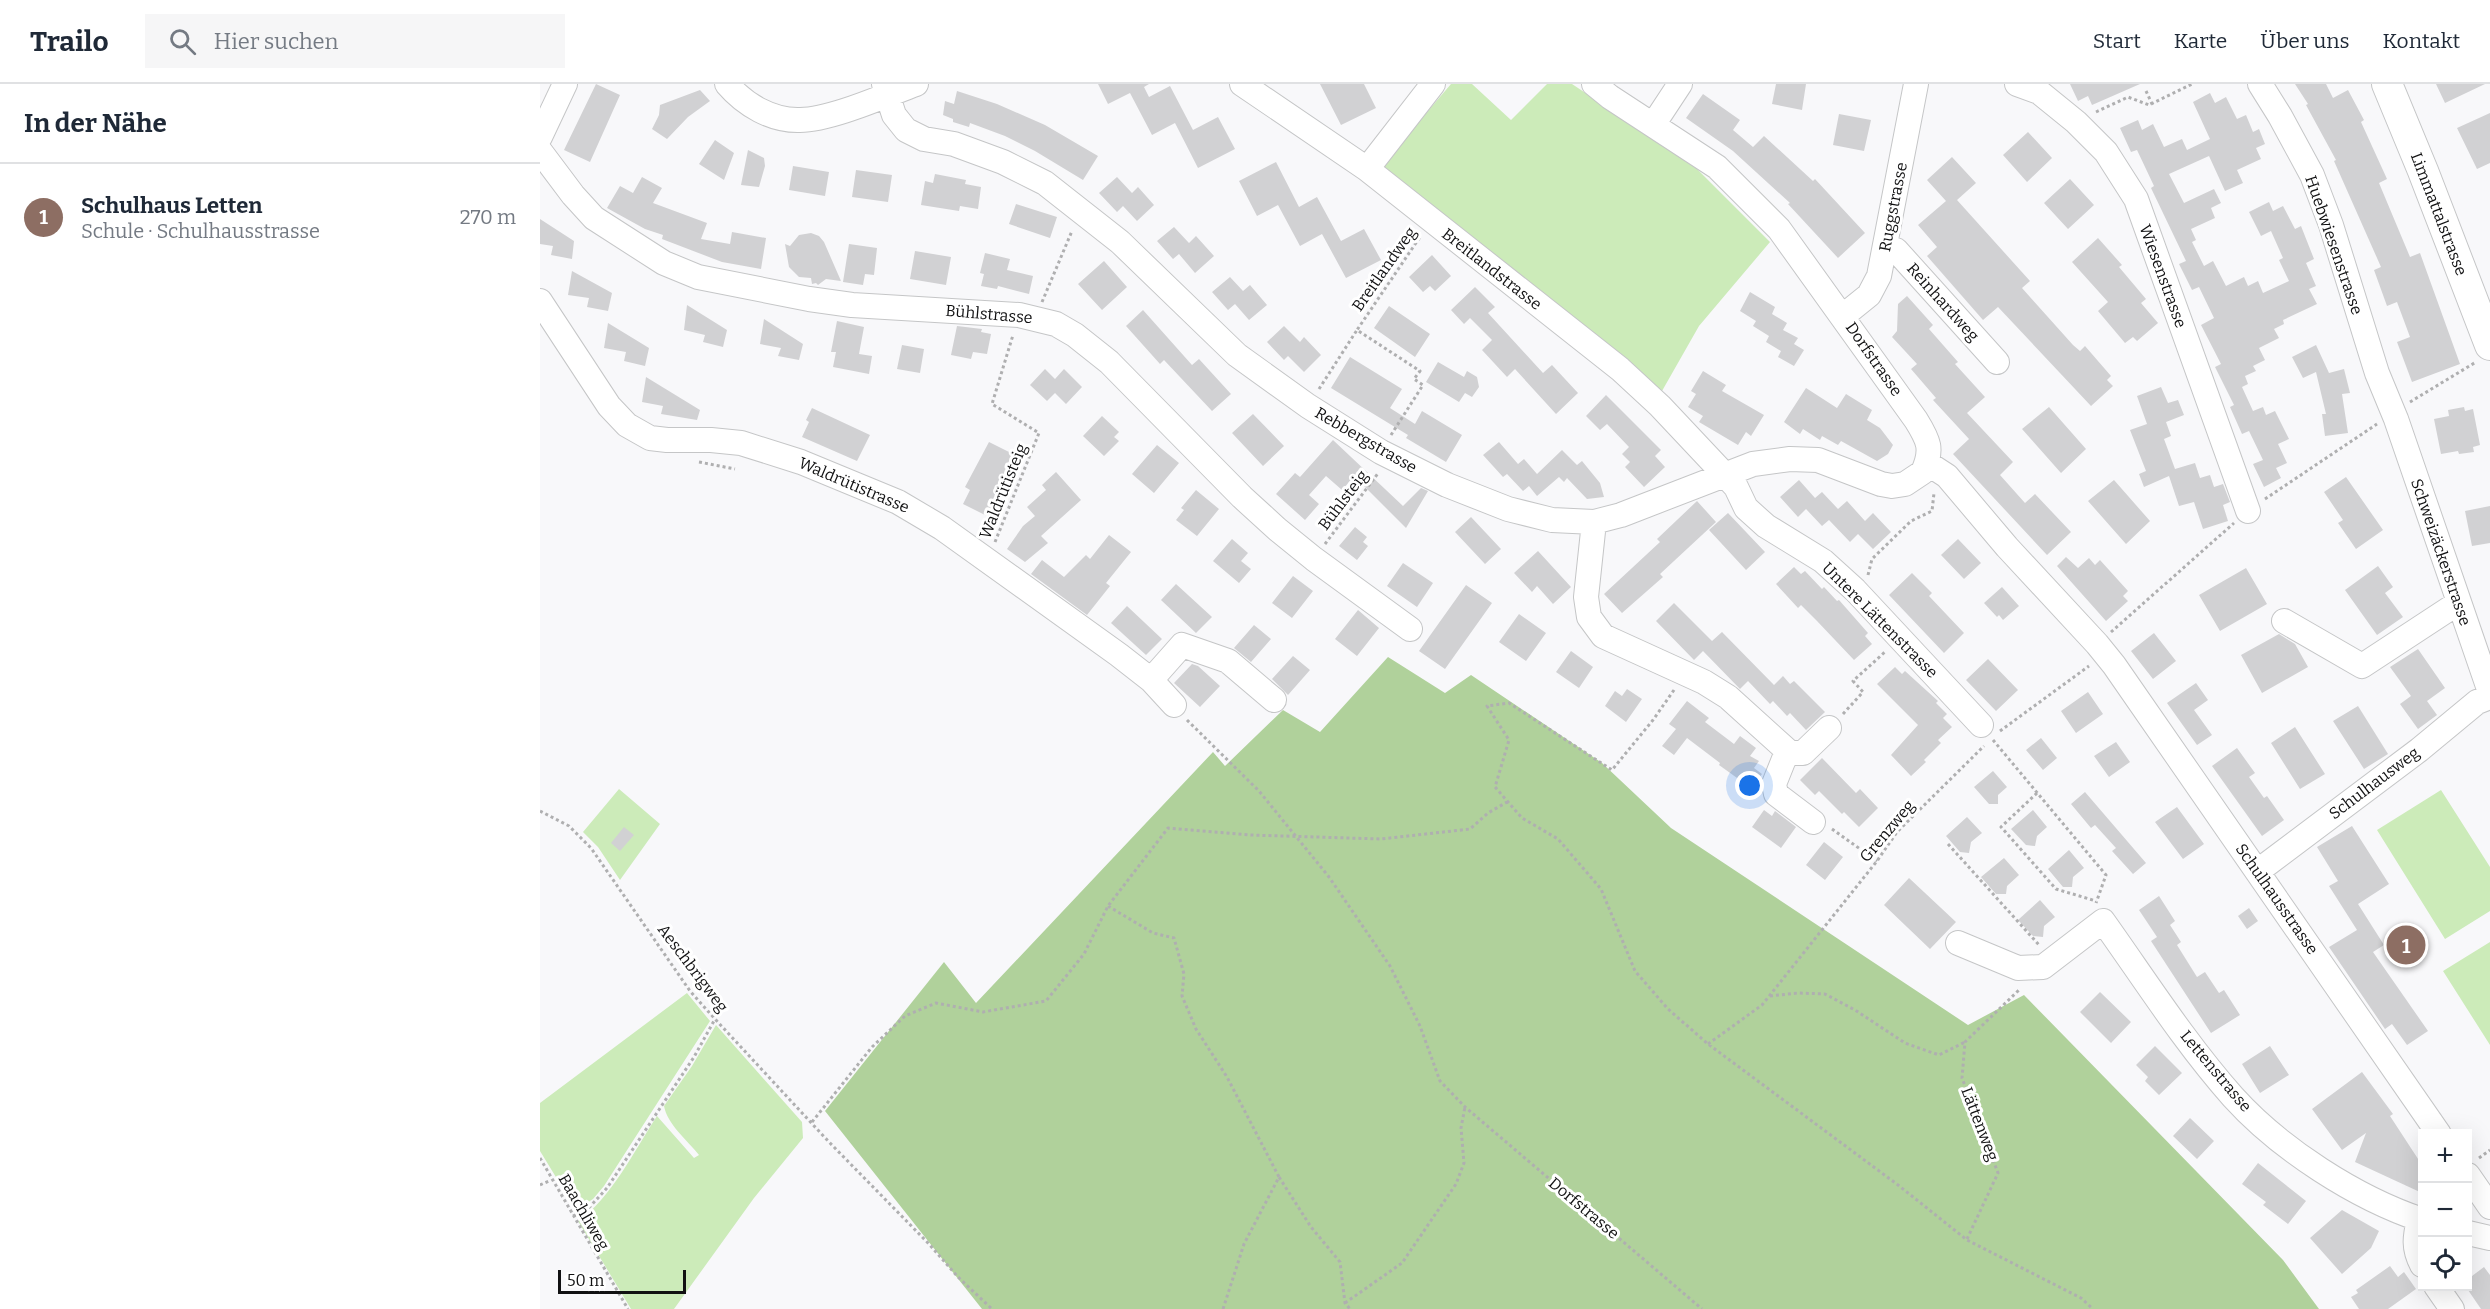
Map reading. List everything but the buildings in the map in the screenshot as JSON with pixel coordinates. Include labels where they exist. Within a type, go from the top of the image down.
[{"type":"main road","name":"Limmattalstrasse","points":[[2386,84],[2423,171],[2484,353]]},
{"type":"street","points":[[540,137],[566,84]]},
{"type":"street","points":[[727,84],[752,107],[775,117],[800,120],[826,116],[886,89],[916,84]]},
{"type":"street","name":"Breitlandstrasse","points":[[1242,84],[1367,169],[1620,369],[1660,406],[1724,474]]},
{"type":"street","points":[[1367,169],[1433,84]]},
{"type":"street","name":"Dorfstrasse","points":[[1594,84],[1610,97],[1717,167],[1779,229],[1844,316],[1926,437],[1930,448],[1925,467]]},
{"type":"street","points":[[1653,125],[1680,84]]},
{"type":"street","name":"Ruggstrasse","points":[[1844,316],[1869,295],[1880,276],[1916,84]]},
{"type":"street","name":"Wiesenstrasse","points":[[2017,84],[2039,92],[2076,122],[2106,152],[2136,199],[2248,511]]},
{"type":"street","name":"Huebwiesenstrasse","points":[[2260,84],[2312,175],[2331,225],[2377,373],[2399,409]]},
{"type":"street","name":"Rebbergstrasse","points":[[886,89],[894,115],[906,130],[924,139],[954,144],[1003,162],[1045,183],[1120,242],[1237,355],[1308,406],[1386,454],[1447,485],[1508,510],[1552,520],[1594,522],[1621,515],[1753,464],[1790,459],[1818,460],[1881,484],[1893,486],[1905,484],[1925,467]]},
{"type":"street","name":"Bühlstrasse","points":[[540,151],[573,195],[594,218],[664,263],[698,277],[852,305],[1028,317],[1075,335],[1109,362],[1242,497],[1314,559],[1410,629]]},
{"type":"street","name":"Reinhardweg","points":[[1886,248],[1896,250],[1997,362]]},
{"type":"street","name":"Waldrütistrasse","points":[[540,301],[609,406],[627,425],[650,438],[741,443],[801,462],[920,513],[1151,681],[1174,705]]},
{"type":"street","name":"Schweizäckerstrasse","points":[[2399,409],[2458,603],[2490,690]]},
{"type":"street","points":[[1925,467],[1947,476],[2007,547],[2109,660]]},
{"type":"street","name":"Untere Lättenstrasse","points":[[1724,474],[1736,487],[1746,508],[1766,526],[1823,561],[1855,590],[1986,732]]},
{"type":"street","points":[[1594,522],[1586,597],[1588,617],[1603,636],[1685,673],[1728,697],[1790,753],[1803,753],[1829,728]]},
{"type":"street","points":[[2284,621],[2362,666],[2458,603]]},
{"type":"street","points":[[1151,681],[1182,645],[1228,661],[1274,700]]},
{"type":"street","name":"Schulhausstrasse","points":[[2109,660],[2436,1129]]},
{"type":"street","name":"Schulhausweg","points":[[2258,871],[2419,750],[2490,690]]},
{"type":"street","points":[[1790,753],[1784,759],[1774,784],[1776,794],[1813,822]]},
{"type":"street","points":[[1958,943],[2018,968],[2051,962],[2100,911]]},
{"type":"street","name":"Lettenstrasse","points":[[2100,911],[2188,1040],[2234,1098],[2277,1138],[2313,1164],[2342,1182],[2418,1218]]},
{"type":"street","points":[[2474,1166],[2490,1207]]},
{"type":"street","points":[[2418,1228],[2414,1240],[2418,1256]]},
{"type":"street","points":[[2472,1234],[2490,1238]]},
{"type":"street","points":[[2439,1291],[2452,1309]]},
{"type":"path","points":[[2076,122],[2128,96],[2150,105],[2192,84]]},
{"type":"path","points":[[2146,91],[2152,104]]},
{"type":"path","name":"Waldrütisteig","points":[[987,561],[1039,433],[992,404],[1028,317],[1041,305],[1081,210]]},
{"type":"path","name":"Breitlandweg","points":[[1308,406],[1432,221]]},
{"type":"path","name":"Breitlandweg","points":[[1357,330],[1420,371],[1414,379],[1423,385],[1386,454]]},
{"type":"path","points":[[2399,409],[2484,353]]},
{"type":"path","name":"Bühlsteig","points":[[1314,559],[1386,454]]},
{"type":"path","points":[[1855,590],[1870,573],[1872,559],[1911,521],[1932,511],[1934,506],[1933,479],[1925,467]]},
{"type":"path","points":[[1829,728],[1863,692],[1853,681],[1900,637]]},
{"type":"path","name":"Grenzweg","points":[[1708,1044],[1762,1005],[1877,861],[1897,832],[1986,732],[2109,660]]},
{"type":"path","points":[[1685,673],[1653,720],[1612,770],[1509,703],[1487,706],[1509,740],[1495,787],[1522,818],[1558,838],[1601,889],[1635,971],[1668,1010],[1708,1044],[1898,1185],[1967,1240],[2081,1298],[2093,1309]]},
{"type":"path","name":"Dorfstrasse","points":[[1197,732],[1258,791],[1329,877],[1390,966],[1420,1026],[1440,1081],[1465,1107],[1702,1309]]},
{"type":"path","points":[[1986,732],[2106,875],[2100,911],[2056,890],[2001,827],[2037,793]]},
{"type":"path","points":[[812,1122],[872,1047],[905,1016],[936,1003],[983,1012],[1046,1001],[1084,954],[1108,906],[1168,828],[1250,835],[1381,839],[1470,829],[1488,813],[1508,802]]},
{"type":"path","name":"Aeschbrigweg","points":[[540,811],[569,826],[591,848],[690,991],[829,1142],[929,1244],[958,1277],[992,1309]]},
{"type":"path","points":[[1813,822],[1816,818],[1877,861]]},
{"type":"path","points":[[1769,997],[1797,993],[1825,994],[1855,1010],[1905,1043],[1938,1055],[1965,1042],[2051,962],[2043,950],[1948,844]]},
{"type":"path","points":[[1108,906],[1153,933],[1174,938],[1184,974],[1182,996],[1196,1029],[1227,1077],[1279,1177],[1311,1227],[1340,1262],[1345,1303],[1350,1309]]},
{"type":"path","points":[[573,1216],[586,1211],[607,1188],[694,1057],[715,1019]]},
{"type":"path","name":"Lättenweg","points":[[1965,1042],[1962,1078],[1998,1173],[1967,1240]]},
{"type":"path","points":[[1345,1303],[1402,1263],[1456,1184],[1464,1163],[1461,1128],[1465,1107]]},
{"type":"path","points":[[2474,1166],[2490,1150]]},
{"type":"path","name":"Baachliweg","points":[[540,1158],[628,1309]]},
{"type":"path","points":[[1223,1309],[1244,1244],[1279,1177]]},
{"type":"path","points":[[540,1185],[551,1180]]},
{"type":"green space","points":[[1451,84],[1472,84],[1511,120],[1547,84],[1572,84],[1692,164],[1770,242],[1699,326],[1662,391],[1381,166]]},
{"type":"green space","points":[[1388,657],[1445,693],[1471,675],[1602,763],[1671,828],[1968,1025],[2024,995],[2283,1260],[2319,1309],[982,1309],[825,1111],[944,962],[976,1003],[1213,752],[1225,766],[1283,710],[1320,732]]},
{"type":"green space","points":[[619,789],[660,824],[620,880],[598,847],[583,832]]},
{"type":"green space","points":[[2441,790],[2490,867],[2490,911],[2445,939],[2377,830]]},
{"type":"green space","points":[[2490,942],[2490,1045],[2443,971]]},
{"type":"green space","points":[[687,993],[710,1021],[604,1186],[593,1199],[576,1210],[540,1151],[540,1103]]},
{"type":"green space","points":[[716,1025],[802,1122],[803,1138],[754,1198],[674,1309],[631,1309],[578,1221],[590,1212],[612,1187],[657,1116],[694,1158],[699,1155],[673,1126],[664,1106],[692,1066]]},
{"type":"place","name":"Schulhaus Letten","points":[[2406,945]]}]
